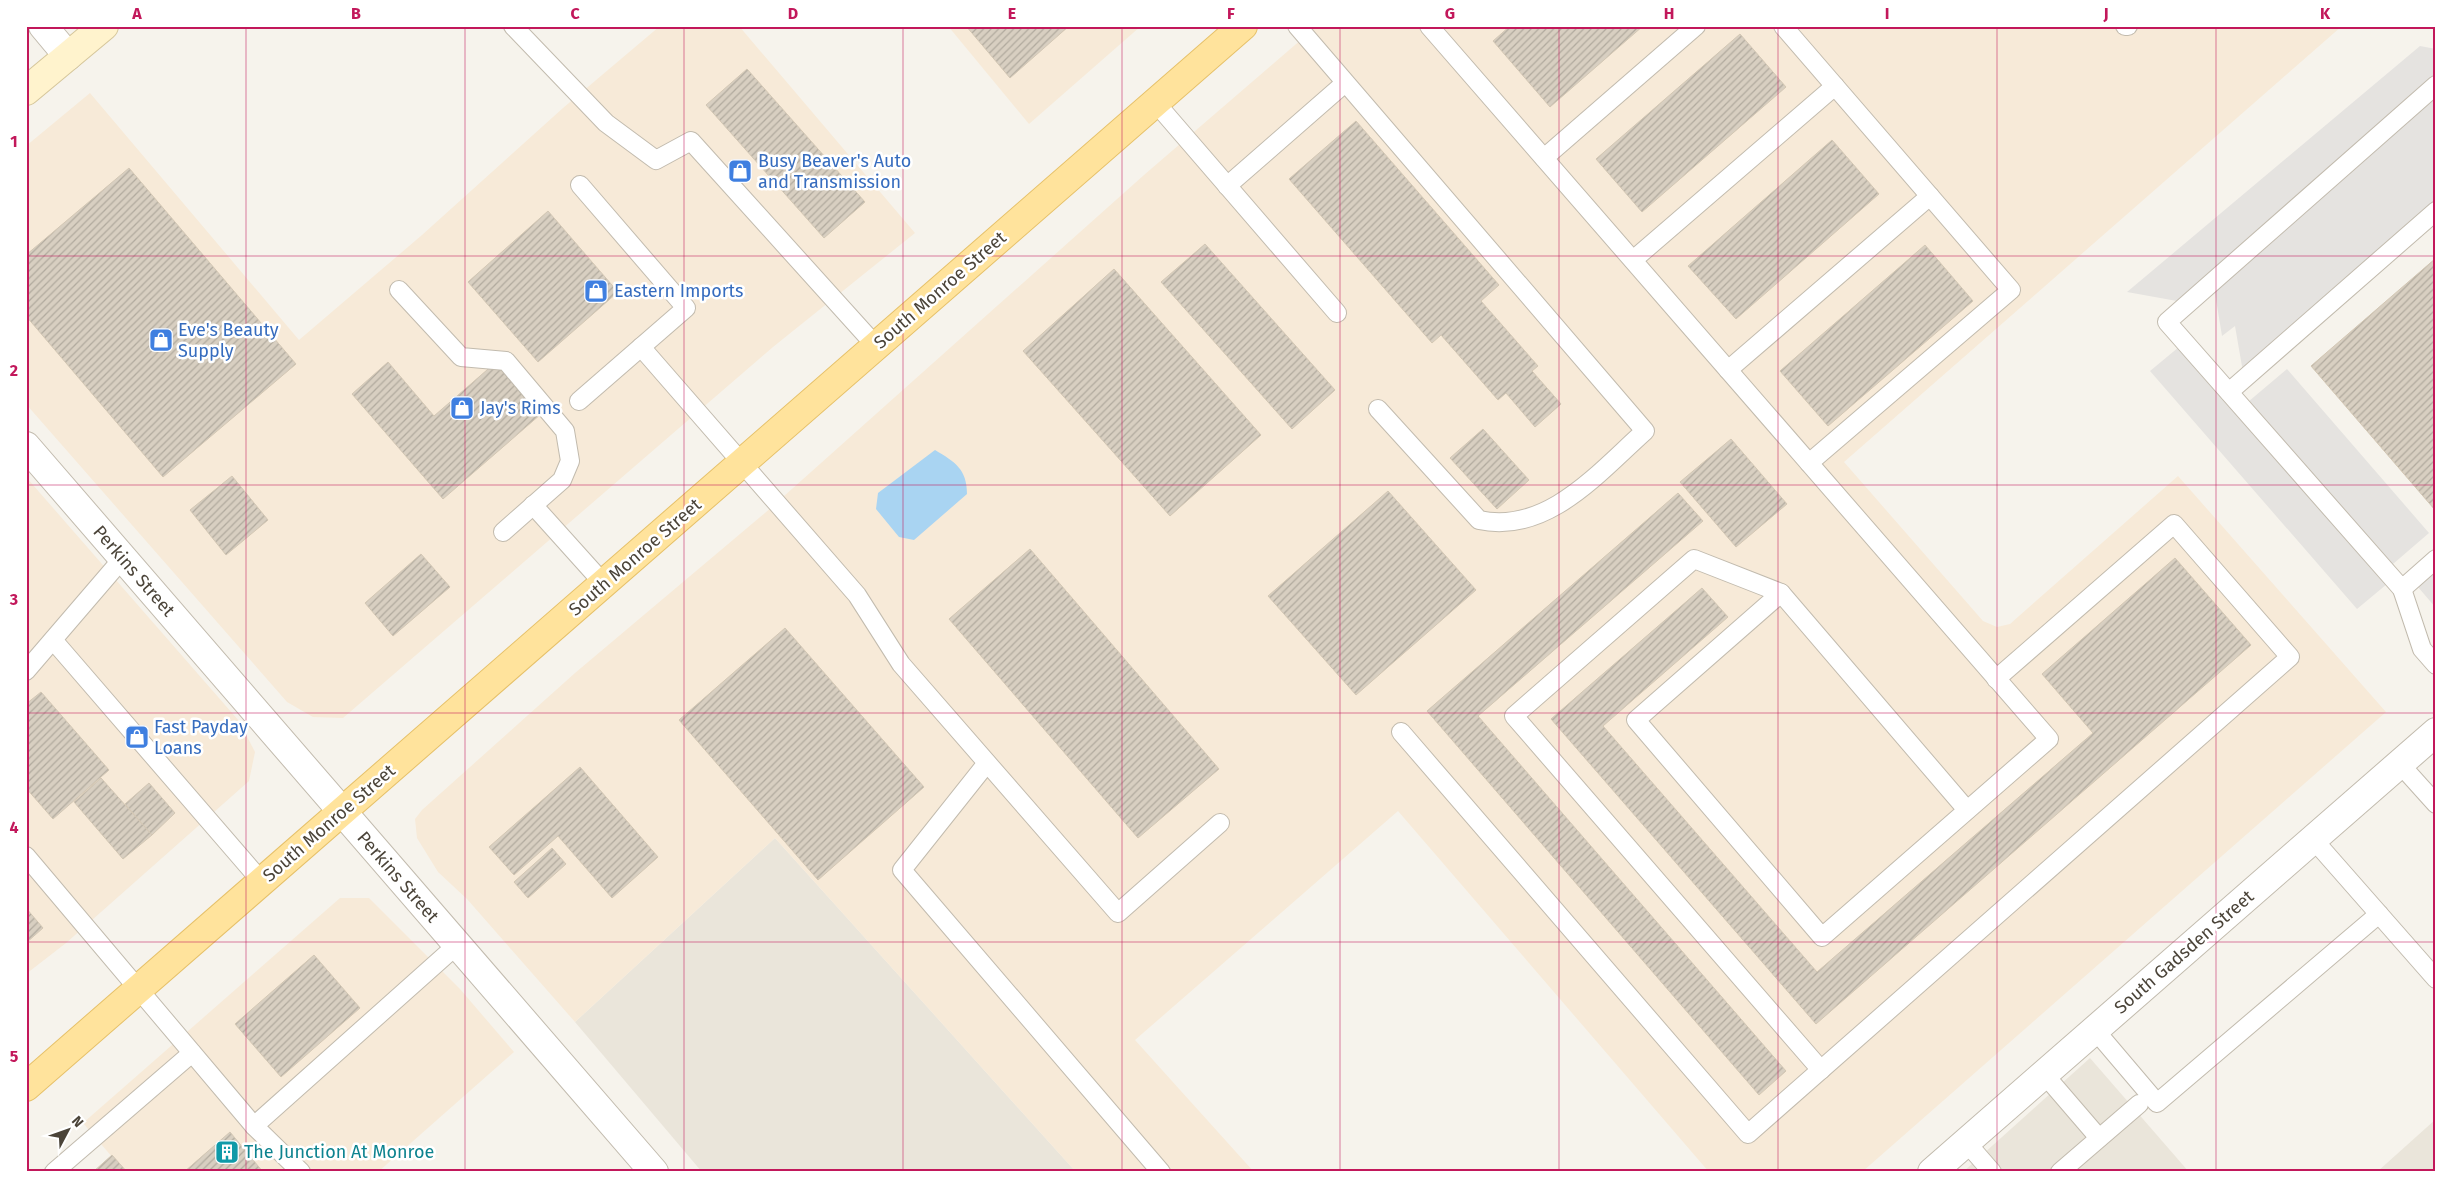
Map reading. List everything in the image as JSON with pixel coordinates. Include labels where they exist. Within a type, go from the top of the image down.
[{"type":"main road","points":[[26,91],[104,26]]},
{"type":"main road","name":"South Monroe Street","points":[[26,1086],[1243,26]]},
{"type":"street","points":[[43,26],[68,56]]},
{"type":"street","name":"Perkins Street","points":[[26,446],[654,1172]]},
{"type":"street","name":"South Gadsden Street","points":[[1932,1172],[2436,732]]},
{"type":"lane","points":[[513,26],[606,123],[656,160],[691,141],[876,346]]},
{"type":"lane","points":[[1297,26],[1645,431],[1558,505],[1533,518],[1497,524],[1479,520],[1378,408]]},
{"type":"lane","points":[[1429,26],[2049,739],[1822,937],[1636,720],[1781,593]]},
{"type":"lane","points":[[1544,158],[1696,26]]},
{"type":"lane","points":[[1783,26],[2011,290],[1809,463]]},
{"type":"lane","points":[[1227,186],[1345,83]]},
{"type":"lane","points":[[2436,85],[2167,322],[2402,589],[2422,649],[2436,665]]},
{"type":"lane","points":[[1633,260],[1835,86]]},
{"type":"lane","points":[[1155,102],[1337,313]]},
{"type":"lane","points":[[579,401],[686,308],[580,185]]},
{"type":"lane","points":[[1728,370],[1930,196]]},
{"type":"lane","points":[[2229,392],[2436,211]]},
{"type":"lane","points":[[399,290],[461,357],[506,361],[566,431],[570,461],[562,480],[504,532]]},
{"type":"lane","points":[[640,347],[740,464],[857,595],[901,664],[1118,913],[1220,823]]},
{"type":"lane","points":[[533,505],[604,584]]},
{"type":"lane","points":[[1400,732],[1748,1134],[2290,657],[2174,524],[1996,679]]},
{"type":"lane","points":[[26,671],[123,558]]},
{"type":"lane","points":[[1821,1070],[1514,716],[1694,559],[1781,593],[1967,810]]},
{"type":"lane","points":[[2402,589],[2436,559]]},
{"type":"lane","points":[[53,640],[262,882]]},
{"type":"lane","points":[[987,762],[902,870],[1161,1172]]},
{"type":"lane","points":[[2400,764],[2436,804]]},
{"type":"lane","points":[[2313,839],[2436,978]]},
{"type":"lane","points":[[26,856],[254,1126],[301,1172]]},
{"type":"lane","points":[[2095,1030],[2157,1103],[2379,914]]},
{"type":"lane","points":[[254,1126],[457,945]]},
{"type":"lane","points":[[54,1172],[192,1053]]},
{"type":"lane","points":[[2044,1074],[2099,1138]]},
{"type":"lane","points":[[2060,1172],[2139,1104]]},
{"type":"lane","points":[[1966,1142],[1992,1172]]},
{"type":"shaded area","points":[[660,26],[739,26],[915,233],[773,347],[343,718],[313,717],[287,702],[26,404],[26,146],[90,93],[299,340],[422,235],[563,108]]},
{"type":"shaded area","points":[[948,26],[1141,26],[1029,124]]},
{"type":"shaded area","points":[[1317,26],[2342,26],[1844,462],[1983,621],[1997,627],[2010,624],[2178,476],[2386,712],[1862,1172],[1709,1172],[1398,811],[1135,1040],[1254,1172],[1076,1172],[775,838],[575,1022],[467,899],[438,872],[417,838],[415,819],[422,810],[575,673],[765,513],[1144,175]]},
{"type":"shaded area","points":[[2420,46],[2436,49],[2436,211],[2244,378],[2235,326],[2222,336],[2213,281],[2188,303],[2127,292]]},
{"type":"shaded area","points":[[2185,342],[2242,407],[2287,369],[2429,533],[2386,570],[2393,579],[2357,609],[2150,371]]},
{"type":"shaded area","name":"Fast Payday Loans","points":[[26,477],[239,721],[255,752],[249,781],[66,943],[26,974]]},
{"type":"shaded area","points":[[2436,559],[2436,608],[2412,580]]},
{"type":"shaded area","points":[[775,838],[1076,1172],[702,1172],[575,1022]]},
{"type":"shaded area","points":[[340,898],[369,898],[460,989],[514,1052],[378,1172],[125,1172],[83,1123]]},
{"type":"shaded area","points":[[2090,1058],[2189,1172],[1963,1172]]},
{"type":"shaded area","points":[[2436,1119],[2436,1172],[2377,1172]]},
{"type":"water","points":[[935,450],[959,467],[965,478],[967,494],[914,540],[899,537],[876,509],[878,493]]},
{"type":"building","points":[[966,26],[1069,26],[1010,78]]},
{"type":"building","points":[[1510,26],[1643,26],[1550,107],[1493,41]]},
{"type":"building","points":[[1740,34],[1786,87],[1642,212],[1596,159]]},
{"type":"building","points":[[747,69],[865,202],[824,238],[706,105]]},
{"type":"building","points":[[1356,121],[1499,285],[1481,301],[1538,366],[1532,371],[1561,404],[1535,427],[1506,393],[1498,400],[1441,335],[1432,343],[1289,179]]},
{"type":"building","points":[[1832,140],[1879,194],[1736,319],[1688,266]]},
{"type":"building","name":"Eve's Beauty Supply","points":[[129,168],[296,364],[163,477],[26,316],[26,255]]},
{"type":"building","points":[[548,211],[618,292],[538,362],[468,282]]},
{"type":"building","points":[[1205,244],[1335,390],[1292,429],[1161,282]]},
{"type":"building","points":[[1925,245],[1973,301],[1828,426],[1780,371]]},
{"type":"building","points":[[2436,258],[2436,509],[2435,510],[2311,366]]},
{"type":"building","points":[[1114,269],[1261,435],[1170,516],[1023,351]]},
{"type":"building","points":[[388,362],[434,416],[495,363],[541,414],[443,499],[352,394]]},
{"type":"building","points":[[1483,429],[1529,480],[1497,509],[1450,458]]},
{"type":"building","points":[[1731,439],[1787,504],[1736,547],[1680,482]]},
{"type":"building","points":[[232,476],[268,520],[226,555],[190,510]]},
{"type":"building","points":[[1388,491],[1476,590],[1356,695],[1268,596]]},
{"type":"building","points":[[1678,493],[1703,521],[1478,716],[1786,1071],[1759,1095],[1427,711]]},
{"type":"building","points":[[1030,549],[1219,769],[1138,838],[949,619]]},
{"type":"building","points":[[421,554],[450,587],[393,636],[365,603]]},
{"type":"building","points":[[2175,558],[2251,645],[1816,1024],[1551,719],[1702,588],[1728,617],[1603,726],[1817,972],[2093,733],[2042,674]]},
{"type":"building","points":[[785,628],[924,787],[818,880],[679,720]]},
{"type":"building","points":[[41,692],[109,770],[53,819],[26,788],[26,704]]},
{"type":"building","points":[[580,767],[658,857],[612,898],[558,836],[514,875],[489,847]]},
{"type":"building","points":[[101,778],[152,835],[123,859],[74,802]]},
{"type":"building","points":[[149,783],[175,813],[152,835],[125,804]]},
{"type":"building","points":[[552,848],[566,864],[528,898],[514,882]]},
{"type":"building","points":[[26,908],[43,928],[26,943]]},
{"type":"building","points":[[314,955],[360,1008],[281,1077],[235,1024]]},
{"type":"building","name":"The Junction At Monroe","points":[[230,1132],[263,1172],[184,1172]]},
{"type":"building","points":[[112,1155],[127,1172],[93,1172]]},
{"type":"place","name":"Busy Beaver's Auto and Transmission","points":[[740,171]]},
{"type":"place","name":"Eastern Imports","points":[[596,291]]},
{"type":"place","name":"Eve's Beauty Supply","points":[[161,340]]},
{"type":"place","name":"Jay's Rims","points":[[462,408]]},
{"type":"place","name":"Fast Payday Loans","points":[[137,737]]},
{"type":"place","name":"The Junction At Monroe","points":[[227,1152]]}]
